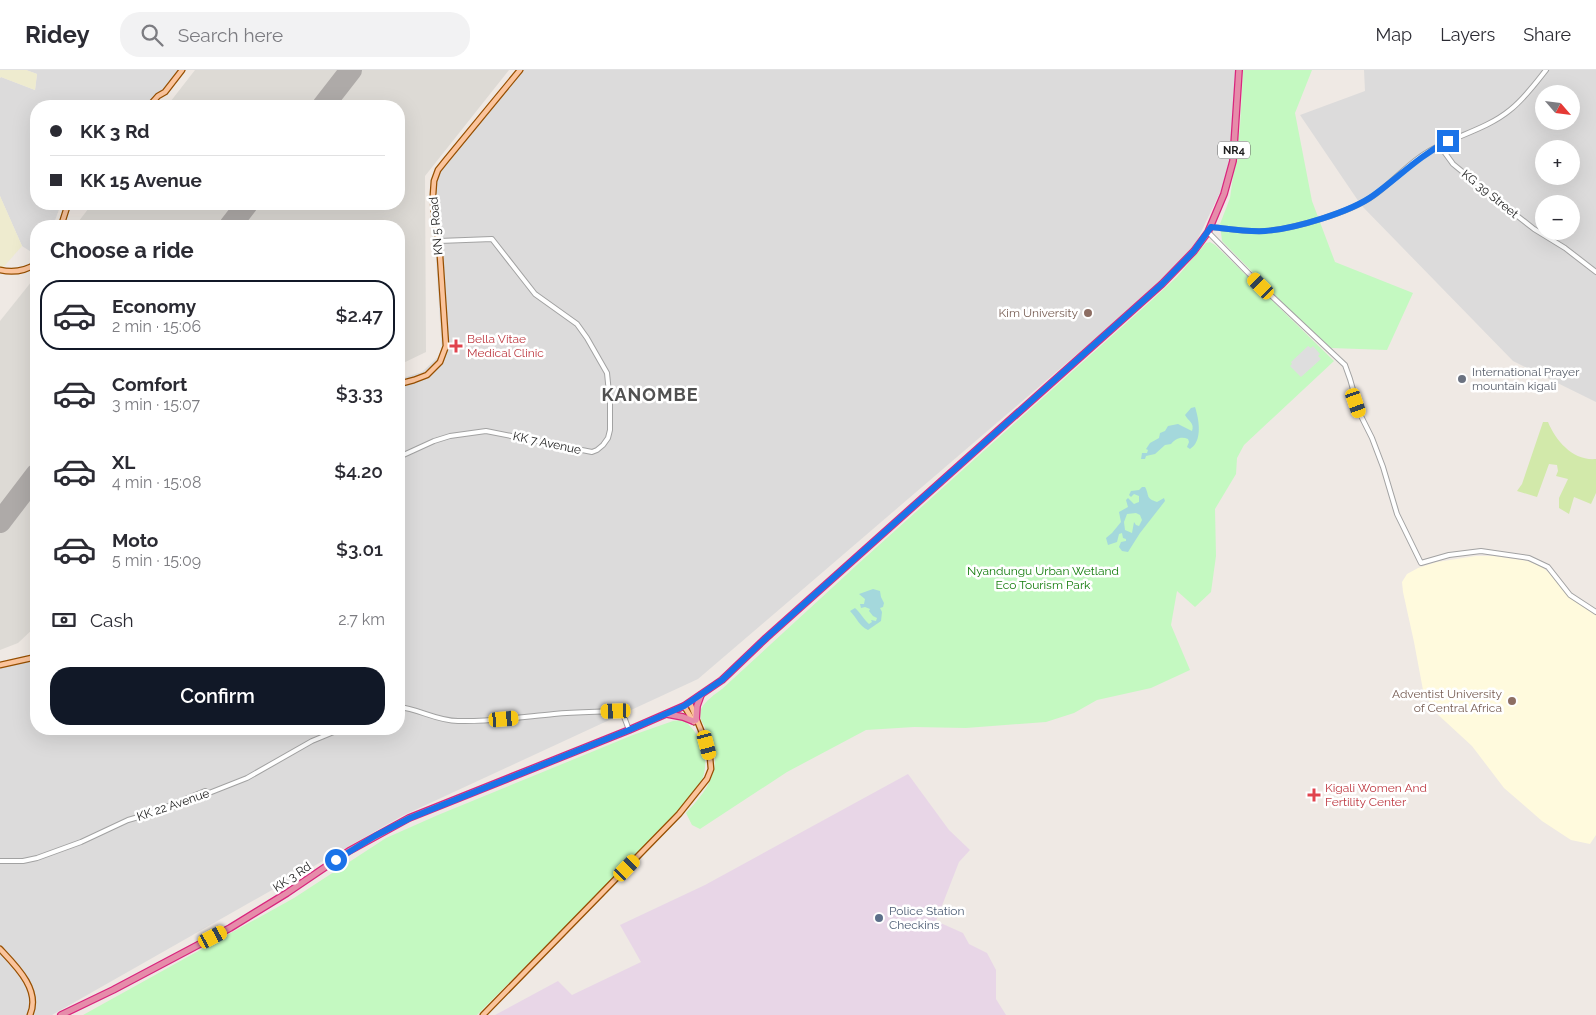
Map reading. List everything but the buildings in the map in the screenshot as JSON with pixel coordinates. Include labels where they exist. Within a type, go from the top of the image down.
[{"type":"highway","name":"NR4","points":[[1210,230],[1233,161],[1239,70]]},
{"type":"highway","name":"KK 3 Rd","points":[[61,1015],[230,928],[349,851],[410,818],[629,730],[687,705],[701,696],[727,676],[766,638],[1162,284],[1210,230]]},
{"type":"highway","points":[[667,714],[694,720],[701,696]]},
{"type":"main road","points":[[154,100],[165,92],[182,70]]},
{"type":"main road","name":"KN 5 Road","points":[[405,382],[427,375],[440,362],[446,346],[438,241],[434,218],[434,181],[438,170],[520,70]]},
{"type":"main road","points":[[0,270],[12,272],[30,268]]},
{"type":"main road","points":[[0,665],[30,658]]},
{"type":"main road","points":[[483,1015],[680,814],[707,779],[710,769],[710,758],[707,745],[687,705]]},
{"type":"main road","points":[[0,949],[22,975],[31,991],[34,1005],[30,1015]]},
{"type":"street","points":[[1210,230],[1278,230],[1352,208],[1373,196],[1422,156],[1498,119],[1521,100],[1546,70]]},
{"type":"street","name":"KG 39 Street","points":[[1440,146],[1453,164],[1497,200],[1534,229],[1565,248],[1596,272]]},
{"type":"street","points":[[1210,230],[1261,286],[1345,365],[1360,414],[1383,467],[1397,514],[1421,563],[1449,555],[1481,551],[1500,552],[1529,558],[1548,567],[1570,595],[1596,612]]},
{"type":"street","name":"KK 7 Avenue","points":[[405,454],[450,436],[486,431],[592,452],[598,450],[603,445],[610,430],[607,373],[577,324],[535,294],[492,239],[438,241]]},
{"type":"street","points":[[405,708],[437,718],[460,721],[490,721],[554,714],[616,711],[623,714],[629,730]]},
{"type":"street","name":"KK 22 Avenue","points":[[0,861],[23,861],[37,858],[80,842],[128,820],[149,814],[205,792],[209,793],[247,778],[326,735]]},
{"type":"shaded area","points":[[0,70],[26,70],[37,74],[35,90],[0,78]]},
{"type":"shaded area","points":[[26,70],[179,70],[171,83],[153,100],[30,100],[30,210],[59,210],[55,220],[30,220],[30,251],[22,246],[0,196],[0,78],[35,90],[37,74]]},
{"type":"shaded area","points":[[195,70],[509,70],[425,176],[426,352],[405,362],[405,220],[80,220],[87,210],[405,210],[405,100],[172,100]]},
{"type":"shaded area","points":[[518,70],[1236,70],[1228,176],[1188,259],[698,679],[402,816],[52,1015],[0,1015],[0,663],[30,656],[30,735],[405,735],[405,377],[422,372],[442,353],[431,180]]},
{"type":"shaded area","points":[[1364,70],[1596,70],[1596,402],[1513,361],[1361,205],[1300,115],[1365,91]]},
{"type":"shaded area","points":[[0,196],[22,246],[0,271]]},
{"type":"shaded area","points":[[30,284],[30,632],[18,643],[0,650],[0,321]]},
{"type":"shaded area","points":[[1308,346],[1311,348],[1313,346],[1320,354],[1318,356],[1321,359],[1301,377],[1290,366],[1291,362]]},
{"type":"shaded area","name":"Adventist University of Central Africa","points":[[1476,556],[1493,556],[1527,561],[1541,566],[1556,579],[1566,594],[1596,614],[1596,835],[1590,844],[1571,840],[1542,821],[1504,788],[1472,746],[1434,711],[1423,690],[1402,582],[1407,574],[1418,568],[1437,562]]},
{"type":"shaded area","points":[[908,774],[949,830],[970,850],[959,862],[936,921],[963,933],[969,944],[987,953],[996,970],[996,999],[1006,1015],[495,1015],[558,981],[572,995],[641,962],[620,925],[705,885]]},
{"type":"green space","points":[[1243,70],[1312,70],[1295,113],[1312,201],[1335,262],[1413,293],[1387,350],[1331,348],[1287,307],[1222,241],[1220,224],[1230,198],[1240,127]]},
{"type":"green space","name":"Nyandungu Urban Wetland Eco Tourism Park","points":[[1210,242],[1334,361],[1244,445],[1237,458],[1236,474],[1215,509],[1216,556],[1211,592],[1195,607],[1177,591],[1171,625],[1190,670],[1151,688],[1097,700],[1074,713],[1046,722],[966,728],[914,727],[866,730],[787,772],[700,829],[692,825],[686,813],[703,793],[712,777],[714,769],[714,751],[700,712],[710,698],[1152,300],[1177,277],[1206,243]]},
{"type":"green space","points":[[1543,422],[1548,422],[1561,443],[1573,453],[1580,457],[1596,459],[1596,493],[1591,504],[1574,497],[1569,514],[1559,508],[1559,498],[1568,479],[1556,476],[1558,471],[1557,465],[1549,464],[1537,497],[1517,491],[1522,484]]},
{"type":"green space","points":[[683,720],[699,738],[704,753],[705,769],[703,777],[694,793],[477,1015],[83,1015],[294,898],[386,838],[633,735],[673,721]]},
{"type":"water","points":[[1195,407],[1199,429],[1197,441],[1190,449],[1187,447],[1188,439],[1178,438],[1171,444],[1165,445],[1155,454],[1141,459],[1142,453],[1147,453],[1148,450],[1146,449],[1150,443],[1159,438],[1160,433],[1165,431],[1168,426],[1178,424],[1192,431],[1192,424],[1185,415],[1191,408]]},
{"type":"water","points":[[1145,487],[1151,499],[1157,502],[1164,498],[1165,501],[1128,552],[1122,551],[1119,547],[1121,542],[1126,541],[1126,539],[1123,538],[1122,533],[1119,534],[1117,542],[1108,545],[1106,538],[1121,522],[1119,512],[1128,507],[1126,500],[1128,498],[1134,504],[1139,502],[1139,496],[1134,494],[1131,497],[1129,495],[1131,491]],"holes":[[[1136,513],[1140,515],[1142,520],[1139,526],[1134,522],[1132,533],[1125,530],[1124,522],[1127,514]]]},
{"type":"water","points":[[873,589],[880,591],[884,603],[883,607],[880,608],[882,612],[881,621],[868,630],[860,624],[850,611],[855,608],[869,624],[872,622],[871,620],[876,621],[877,618],[869,611],[870,609],[861,608],[860,604],[864,604],[865,599],[859,594]]},
{"type":"runway","points":[[328,100],[351,70]]},
{"type":"runway","points":[[235,220],[242,210]]},
{"type":"runway","points":[[0,522],[30,483]]},
{"type":"place","name":"Kim University","points":[[1088,313]]},
{"type":"place","name":"Bella Vitae Medical Clinic","points":[[456,346]]},
{"type":"place","name":"International Prayer mountain kigali","points":[[1462,379]]},
{"type":"place","name":"Adventist University of Central Africa","points":[[1512,701]]},
{"type":"place","name":"Kigali Women And Fertility Center","points":[[1314,795]]},
{"type":"place","name":"Police Station Checkins","points":[[879,918]]},
{"type":"district","name":"KANOMBE","points":[[650,395]]},
{"type":"route","points":[[336,860],[375,836],[432,808],[629,730],[684,706],[701,696],[738,666],[766,638],[1162,284],[1194,251],[1211,227],[1256,231],[1278,230],[1352,208],[1373,196],[1428,152],[1448,141]]}]
